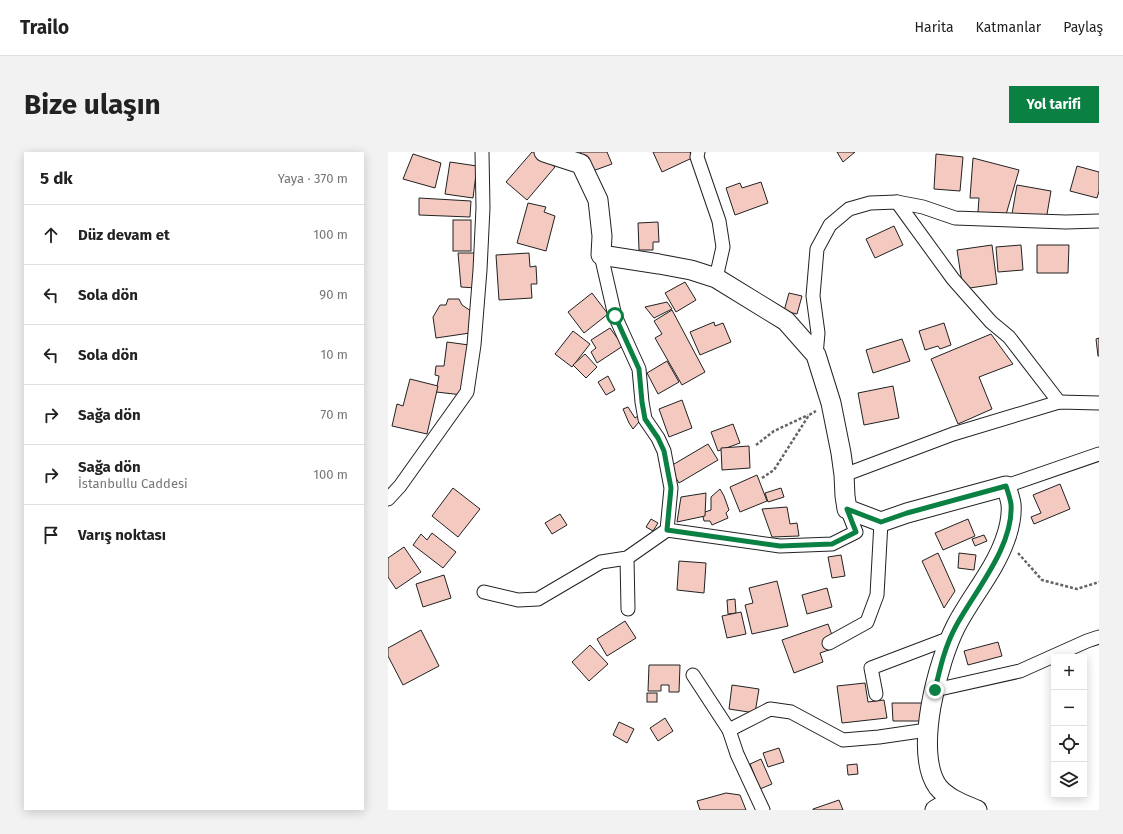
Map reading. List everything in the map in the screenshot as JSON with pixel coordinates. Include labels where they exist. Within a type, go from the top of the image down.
[{"type":"street","points":[[388,499],[400,486],[467,392],[474,345],[480,270],[483,208],[482,152]]},
{"type":"street","points":[[544,152],[581,164],[598,200],[602,236],[601,255],[615,316],[639,369],[645,419],[658,438],[664,451],[671,488],[667,530]]},
{"type":"street","points":[[698,152],[697,157],[719,221],[723,246],[716,278]]},
{"type":"street","points":[[484,592],[518,600],[538,599],[601,562],[627,558],[667,530],[780,546],[832,544],[856,532],[847,509],[842,453],[831,403],[816,355],[818,333],[813,296],[817,249],[830,225],[849,209],[870,203],[897,202],[923,207],[955,218],[1066,222],[1099,221]]},
{"type":"street","points":[[897,202],[953,279],[991,322],[1009,337],[1059,402]]},
{"type":"street","points":[[601,255],[691,270],[716,278],[786,321],[816,355]]},
{"type":"street","points":[[844,474],[953,434],[1059,402],[1099,403]]},
{"type":"street","points":[[847,509],[881,522],[907,513],[1006,486],[1099,454]]},
{"type":"street","points":[[952,805],[934,779],[930,766],[927,748],[929,712],[944,654],[950,638],[994,563],[1006,539],[1011,504],[1006,486]]},
{"type":"street","points":[[829,643],[867,622],[877,595],[881,522]]},
{"type":"street","points":[[627,558],[628,609]]},
{"type":"street","points":[[935,690],[1020,671],[1087,640],[1099,637]]},
{"type":"street","points":[[876,694],[871,668],[950,638]]},
{"type":"street","points":[[693,675],[729,730],[737,754],[763,810]]},
{"type":"street","points":[[729,730],[770,709],[791,712],[843,740],[879,737],[927,730]]},
{"type":"street","points":[[935,810],[952,805],[977,810]]},
{"type":"path","points":[[756,445],[774,431],[831,403]]},
{"type":"path","points":[[762,478],[774,470],[808,415]]},
{"type":"path","points":[[1006,539],[1042,580],[1077,588],[1099,582]]},
{"type":"building","points":[[532,152],[537,152],[555,167],[527,200],[506,182]]},
{"type":"building","points":[[580,152],[607,152],[612,164],[587,173]]},
{"type":"building","points":[[653,152],[690,152],[692,158],[662,172]]},
{"type":"building","points":[[837,152],[855,152],[843,162]]},
{"type":"building","points":[[413,154],[441,163],[435,188],[403,179]]},
{"type":"building","points":[[936,154],[963,157],[960,191],[934,189]]},
{"type":"building","points":[[973,158],[1019,170],[1005,218],[978,212],[979,198],[970,198]]},
{"type":"building","points":[[450,162],[477,166],[473,198],[445,194]]},
{"type":"building","points":[[1077,166],[1099,172],[1099,191],[1097,198],[1070,191]]},
{"type":"building","points":[[761,182],[768,203],[735,215],[726,188],[740,183],[742,188]]},
{"type":"building","points":[[1017,185],[1051,191],[1046,220],[1012,214]]},
{"type":"building","points":[[419,198],[471,201],[470,217],[419,215]]},
{"type":"building","points":[[528,203],[546,207],[544,212],[555,216],[546,251],[517,243]]},
{"type":"building","points":[[453,220],[471,220],[471,251],[453,251]]},
{"type":"building","points":[[658,222],[659,242],[653,242],[653,250],[639,250],[638,223]]},
{"type":"building","points":[[894,226],[903,245],[875,258],[866,239]]},
{"type":"building","points":[[992,245],[997,284],[963,289],[957,250]]},
{"type":"building","points":[[1021,245],[1023,270],[998,272],[996,247]]},
{"type":"building","points":[[1037,245],[1069,245],[1068,273],[1037,273]]},
{"type":"building","points":[[458,253],[477,253],[476,288],[461,287]]},
{"type":"building","points":[[529,253],[530,267],[536,266],[537,284],[531,284],[532,298],[499,300],[496,255]]},
{"type":"building","points":[[685,282],[696,300],[676,312],[665,293]]},
{"type":"building","points":[[592,293],[608,314],[584,333],[568,312]]},
{"type":"building","points":[[789,293],[802,296],[797,314],[784,311]]},
{"type":"building","points":[[448,299],[459,299],[462,305],[471,311],[470,333],[436,338],[433,317],[440,305],[446,305]]},
{"type":"building","points":[[667,302],[672,309],[654,318],[645,307]]},
{"type":"building","points":[[672,310],[705,372],[682,385],[655,338],[662,334],[654,321]]},
{"type":"building","points":[[714,322],[715,326],[723,323],[731,342],[700,355],[690,332]]},
{"type":"building","points":[[944,323],[951,345],[940,349],[938,346],[925,350],[919,331]]},
{"type":"building","points":[[610,328],[623,346],[597,363],[591,352],[596,348],[591,340]]},
{"type":"building","points":[[573,331],[590,344],[572,367],[555,354]]},
{"type":"building","points":[[991,334],[1013,364],[979,377],[992,409],[958,424],[931,359]]},
{"type":"building","points":[[1099,338],[1099,356],[1098,356],[1096,339]]},
{"type":"building","points":[[902,339],[910,361],[873,373],[866,350]]},
{"type":"building","points":[[447,342],[469,345],[463,395],[436,392],[439,376],[435,375],[436,366],[444,366]]},
{"type":"building","points":[[585,354],[597,367],[586,378],[573,365]]},
{"type":"building","points":[[667,361],[679,382],[658,394],[647,373]]},
{"type":"building","points":[[608,376],[615,390],[606,395],[598,382]]},
{"type":"building","points":[[410,379],[438,386],[427,434],[392,426],[397,404],[403,406]]},
{"type":"building","points":[[893,386],[899,418],[864,425],[858,393]]},
{"type":"building","points":[[682,400],[692,428],[669,437],[659,409]]},
{"type":"building","points":[[628,407],[635,418],[638,416],[639,422],[633,429],[623,409]]},
{"type":"building","points":[[733,424],[740,443],[718,451],[711,432]]},
{"type":"building","points":[[708,444],[718,460],[679,483],[669,467]]},
{"type":"building","points":[[749,446],[750,468],[722,470],[721,448]]},
{"type":"building","points":[[757,475],[767,501],[740,512],[730,487]]},
{"type":"building","points":[[1060,484],[1070,509],[1034,524],[1031,517],[1041,513],[1033,495]]},
{"type":"building","points":[[453,488],[480,509],[458,537],[432,516]]},
{"type":"building","points":[[781,488],[784,497],[768,502],[765,493]]},
{"type":"building","points":[[720,489],[729,510],[726,513],[728,518],[712,525],[710,521],[704,521],[702,513],[711,510],[711,497]]},
{"type":"building","points":[[706,493],[705,516],[677,522],[681,497]]},
{"type":"building","points":[[787,507],[790,524],[797,523],[799,536],[772,537],[762,509]]},
{"type":"building","points":[[560,514],[567,525],[552,534],[545,523]]},
{"type":"building","points":[[651,519],[658,523],[653,531],[646,527]]},
{"type":"building","points":[[968,519],[975,536],[943,550],[935,533]]},
{"type":"building","points":[[432,533],[456,552],[443,568],[413,545],[421,534],[427,540]]},
{"type":"building","points":[[984,535],[987,541],[975,546],[972,539]]},
{"type":"building","points":[[404,547],[421,572],[396,589],[388,577],[388,558]]},
{"type":"building","points":[[938,553],[955,591],[944,608],[922,561]]},
{"type":"building","points":[[959,553],[976,555],[974,570],[958,568]]},
{"type":"building","points":[[841,555],[845,576],[832,578],[828,557]]},
{"type":"building","points":[[679,561],[706,563],[704,593],[677,590]]},
{"type":"building","points":[[444,575],[451,598],[423,607],[416,584]]},
{"type":"building","points":[[777,581],[788,626],[752,634],[745,605],[753,603],[749,588]]},
{"type":"building","points":[[827,588],[832,607],[807,614],[802,595]]},
{"type":"building","points":[[735,599],[736,613],[728,614],[727,600]]},
{"type":"building","points":[[741,612],[746,634],[727,638],[722,616]]},
{"type":"building","points":[[625,621],[636,638],[607,656],[597,639]]},
{"type":"building","points":[[828,624],[833,638],[826,641],[829,650],[820,653],[823,662],[794,673],[782,640]]},
{"type":"building","points":[[421,630],[439,666],[403,685],[388,656],[388,648]]},
{"type":"building","points":[[998,642],[1002,656],[968,665],[964,651]]},
{"type":"building","points":[[590,645],[608,664],[589,681],[572,662]]},
{"type":"building","points":[[649,665],[680,665],[679,692],[669,692],[669,685],[661,685],[661,691],[648,691]]},
{"type":"building","points":[[865,683],[868,702],[884,700],[887,718],[842,723],[837,686]]},
{"type":"building","points":[[732,685],[759,689],[755,713],[729,709]]},
{"type":"building","points":[[647,693],[657,693],[657,702],[647,702]]},
{"type":"building","points":[[892,703],[922,703],[922,721],[893,721]]},
{"type":"building","points":[[665,718],[673,731],[658,741],[650,728]]},
{"type":"building","points":[[619,722],[634,729],[627,743],[613,735]]},
{"type":"building","points":[[779,748],[784,762],[768,767],[763,753]]},
{"type":"building","points":[[761,759],[772,784],[760,789],[750,764]]},
{"type":"building","points":[[857,764],[858,774],[848,775],[847,765]]},
{"type":"building","points":[[726,793],[740,795],[746,810],[700,810],[697,801]]},
{"type":"building","points":[[839,800],[843,810],[813,810],[813,809]]},
{"type":"route","points":[[615,316],[639,369],[645,419],[658,438],[664,451],[671,488],[667,530],[780,546],[832,544],[856,532],[847,509],[881,522],[907,513],[1006,486],[1011,504],[1006,539],[994,563],[950,638],[944,654],[935,690]]}]
